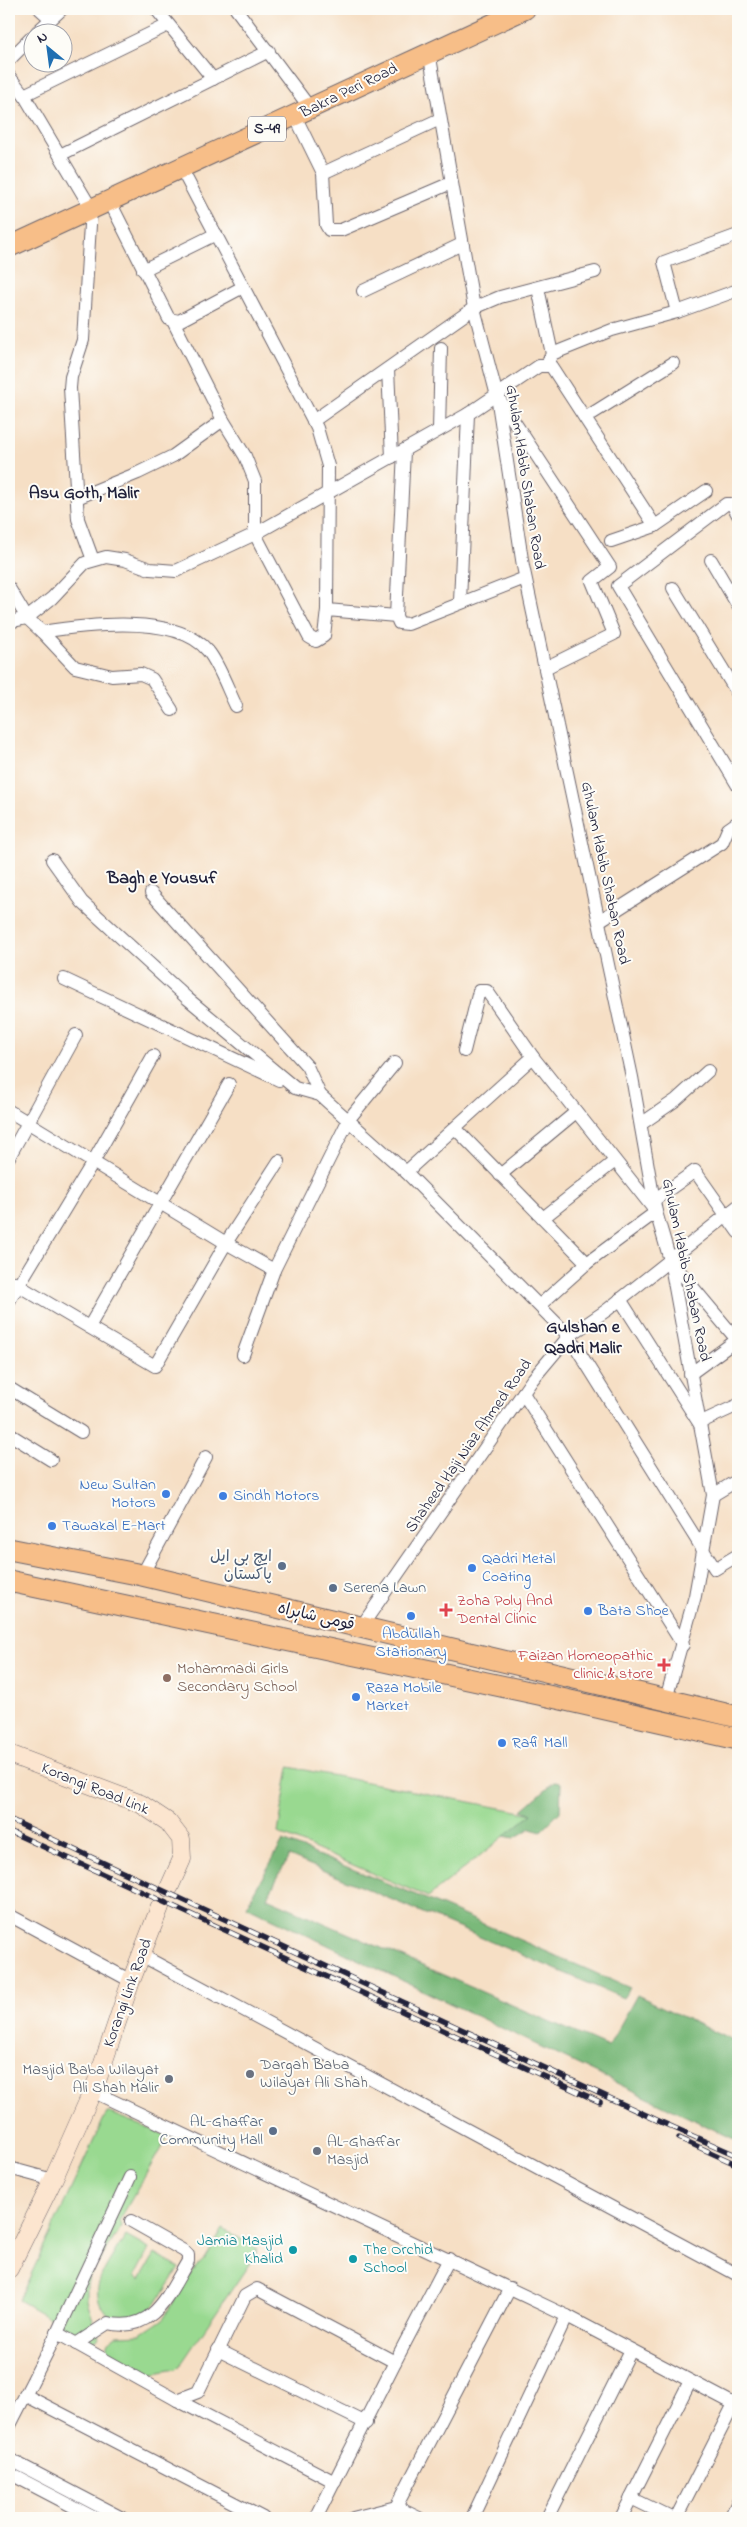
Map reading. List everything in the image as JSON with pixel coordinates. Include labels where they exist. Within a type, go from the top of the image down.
[{"type":"highway","name":"قومی شاہراہ","points":[[9,1549],[142,1575],[738,1717]]},
{"type":"highway","name":"قومی شاہراہ","points":[[9,1581],[548,1696],[738,1739]]},
{"type":"main road","name":"Bakra Peri Road","points":[[9,247],[525,9]]},
{"type":"main road","name":"Korangi Road Link","points":[[9,1754],[141,1804],[168,1822],[181,1839],[182,1859],[169,1888]]},
{"type":"main road","name":"Korangi Link Road","points":[[9,2269],[53,2180],[92,2091],[131,1981],[160,1907]]},
{"type":"street","points":[[40,9],[51,19]]},
{"type":"street","points":[[48,22],[62,9]]},
{"type":"street","points":[[156,9],[213,79]]},
{"type":"street","points":[[236,9],[269,51],[303,112],[323,173],[326,226],[329,230],[335,231],[451,183]]},
{"type":"street","points":[[24,95],[168,25]]},
{"type":"street","points":[[9,60],[22,47]]},
{"type":"street","points":[[60,155],[269,51]]},
{"type":"street","name":"Ghulam Habib Shaban Road","points":[[429,52],[474,308],[497,396],[525,578],[599,921],[641,1124],[655,1206],[670,1260],[713,1495],[683,1645],[666,1699]]},
{"type":"street","points":[[9,76],[24,95],[60,155],[100,204],[143,270],[166,316],[173,321],[223,420],[245,456],[254,481],[254,534],[309,637],[316,641],[324,636],[327,610],[328,466],[313,422],[182,168]]},
{"type":"street","points":[[323,173],[440,119]]},
{"type":"street","points":[[93,560],[78,519],[70,388],[71,377],[84,340],[100,204]]},
{"type":"street","points":[[143,270],[216,234]]},
{"type":"street","points":[[676,312],[664,262],[738,235]]},
{"type":"street","points":[[363,291],[462,244]]},
{"type":"street","points":[[313,422],[474,308],[500,297],[594,272]]},
{"type":"street","points":[[173,321],[179,321],[243,287]]},
{"type":"street","points":[[538,288],[551,366],[656,526]]},
{"type":"street","points":[[9,622],[27,618],[52,598],[85,563],[106,556],[125,560],[150,569],[176,571],[254,534],[327,495],[468,414],[550,359],[612,330],[676,312],[738,290]]},
{"type":"street","points":[[439,430],[441,348]]},
{"type":"street","points":[[585,418],[673,363]]},
{"type":"street","points":[[388,368],[392,458]]},
{"type":"street","points":[[497,396],[610,567],[592,581],[614,634],[545,668]]},
{"type":"street","points":[[460,602],[468,414]]},
{"type":"street","points":[[77,498],[138,474],[173,456],[223,420]]},
{"type":"street","points":[[404,450],[396,616],[399,623],[408,624],[525,578]]},
{"type":"street","points":[[611,541],[656,526],[706,492]]},
{"type":"street","points":[[738,515],[732,504],[726,504],[618,586],[738,786]]},
{"type":"street","points":[[711,560],[738,606]]},
{"type":"street","points":[[9,588],[27,618],[75,667],[112,676],[141,674],[152,679],[172,710]]},
{"type":"street","points":[[673,588],[738,694]]},
{"type":"street","points":[[327,610],[396,616]]},
{"type":"street","points":[[42,632],[73,627],[148,624],[191,637],[208,651],[236,706]]},
{"type":"street","points":[[599,921],[722,843],[728,829],[738,822]]},
{"type":"street","points":[[52,860],[82,902],[188,999],[296,1088]]},
{"type":"street","points":[[151,893],[307,1066],[320,1095]]},
{"type":"street","points":[[64,979],[296,1088],[320,1095],[349,1119],[406,1172],[569,1336],[715,1569],[738,1555]]},
{"type":"street","points":[[464,1051],[480,992],[483,989],[487,990],[533,1057],[615,1161],[655,1206]]},
{"type":"street","points":[[9,1157],[76,1035]]},
{"type":"street","points":[[9,1301],[14,1283],[93,1162],[152,1056]]},
{"type":"street","points":[[406,1172],[533,1057]]},
{"type":"street","points":[[243,1355],[274,1270],[349,1119],[395,1063]]},
{"type":"street","points":[[641,1124],[676,1100],[708,1071]]},
{"type":"street","points":[[89,1327],[230,1084]]},
{"type":"street","points":[[9,1111],[226,1244],[274,1270]]},
{"type":"street","points":[[500,1175],[576,1112]]},
{"type":"street","points":[[455,1128],[587,1263]]},
{"type":"street","points":[[14,1283],[155,1366],[226,1244],[278,1161]]},
{"type":"street","points":[[543,1218],[615,1161]]},
{"type":"street","points":[[540,1305],[695,1172],[738,1232]]},
{"type":"street","name":"Shaheed Haji Niaz Ahmed Road","points":[[361,1628],[523,1393],[569,1336],[620,1299],[738,1206]]},
{"type":"street","points":[[670,1260],[738,1340],[690,1374]]},
{"type":"street","points":[[620,1299],[699,1423],[738,1405]]},
{"type":"street","points":[[9,1388],[81,1432]]},
{"type":"street","points":[[523,1393],[683,1645]]},
{"type":"street","points":[[9,1434],[51,1460]]},
{"type":"street","points":[[142,1575],[206,1456]]},
{"type":"street","points":[[713,1495],[738,1480]]},
{"type":"street","points":[[9,1915],[131,1981]]},
{"type":"street","points":[[142,1956],[738,2275]]},
{"type":"street","points":[[92,2091],[510,2288],[736,2405],[676,2518]]},
{"type":"street","points":[[9,2168],[53,2180]]},
{"type":"street","points":[[9,2427],[57,2333],[130,2177]]},
{"type":"street","points":[[76,2344],[108,2323],[123,2327],[145,2321],[160,2306],[188,2262],[188,2255],[184,2251],[131,2221]]},
{"type":"street","points":[[316,2518],[449,2259]]},
{"type":"street","points":[[396,2507],[510,2288]]},
{"type":"street","points":[[177,2400],[198,2392],[245,2296],[257,2289],[395,2362]]},
{"type":"street","points":[[472,2518],[567,2316]]},
{"type":"street","points":[[57,2333],[177,2400],[335,2482]]},
{"type":"street","points":[[218,2350],[366,2423]]},
{"type":"street","points":[[547,2518],[631,2350]]},
{"type":"street","points":[[621,2518],[690,2381]]},
{"type":"street","points":[[25,2395],[264,2518]]},
{"type":"street","points":[[9,2459],[122,2518]]},
{"type":"street","points":[[9,2473],[95,2518]]},
{"type":"street","points":[[631,2498],[672,2518]]},
{"type":"street","points":[[730,2518],[738,2502]]},
{"type":"street","points":[[353,2518],[396,2507],[419,2518]]},
{"type":"green space","points":[[289,1767],[532,1814],[428,1897],[278,1833]]},
{"type":"green space","points":[[554,1782],[561,1783],[560,1812],[541,1831],[531,1828],[514,1838],[504,1836],[532,1814],[522,1810]]},
{"type":"green space","points":[[283,1841],[426,1899],[630,1988],[623,1998],[289,1856],[267,1898],[608,2047],[637,1995],[738,2043],[738,2141],[246,1906]]},
{"type":"green space","points":[[107,2112],[168,2136],[119,2221],[122,2226],[89,2277],[87,2300],[98,2337],[92,2342],[19,2300]]},
{"type":"green space","points":[[223,2229],[257,2248],[256,2254],[181,2364],[176,2369],[144,2375],[107,2351],[107,2343],[117,2335],[141,2334],[162,2320],[196,2267],[205,2259]]},
{"type":"green space","points":[[126,2236],[149,2249],[135,2276],[140,2279],[155,2254],[179,2268],[150,2313],[131,2319],[120,2320],[108,2315],[104,2310],[99,2298],[98,2286],[105,2268]]},
{"type":"railway","points":[[9,1819],[738,2156]]},
{"type":"railway","points":[[9,1831],[600,2102]]},
{"type":"railway","points":[[679,2138],[738,2165]]},
{"type":"place","name":"New Sultan Motors","points":[[166,1494]]},
{"type":"place","name":"Sindh Motors","points":[[223,1496]]},
{"type":"place","name":"Tawakal E-Mart","points":[[52,1526]]},
{"type":"place","name":"ایچ بی ایل پاکستان","points":[[282,1566]]},
{"type":"place","name":"Qadri Metal Coating","points":[[472,1568]]},
{"type":"place","name":"Serena Lawn","points":[[333,1588]]},
{"type":"place","name":"Zoha Poly And Dental Clinic","points":[[446,1610]]},
{"type":"place","name":"Bata Shoe","points":[[588,1611]]},
{"type":"place","name":"Abdullah Stationary","points":[[411,1616]]},
{"type":"place","name":"Faizan Homeopathic clinic & store","points":[[664,1665]]},
{"type":"place","name":"Mohammadi Girls Secondary School","points":[[167,1678]]},
{"type":"place","name":"Raza Mobile Market","points":[[356,1697]]},
{"type":"place","name":"Rafi Mall","points":[[502,1743]]},
{"type":"place","name":"Dargah Baba Wilayat Ali Shah","points":[[250,2074]]},
{"type":"place","name":"Masjid Baba Wilayat Ali Shah Malir","points":[[169,2079]]},
{"type":"place","name":"AL-Ghaffar Community Hall","points":[[273,2131]]},
{"type":"place","name":"AL-Ghaffar Masjid","points":[[317,2151]]},
{"type":"place","name":"Jamia Masjid Khalid","points":[[293,2250]]},
{"type":"place","name":"The Orchid School","points":[[353,2259]]},
{"type":"district","name":"Asu Goth, Malir","points":[[84,494]]},
{"type":"district","name":"Bagh e Yousuf","points":[[162,879]]},
{"type":"district","name":"Gulshan e Qadri Malir","points":[[583,1338]]}]
